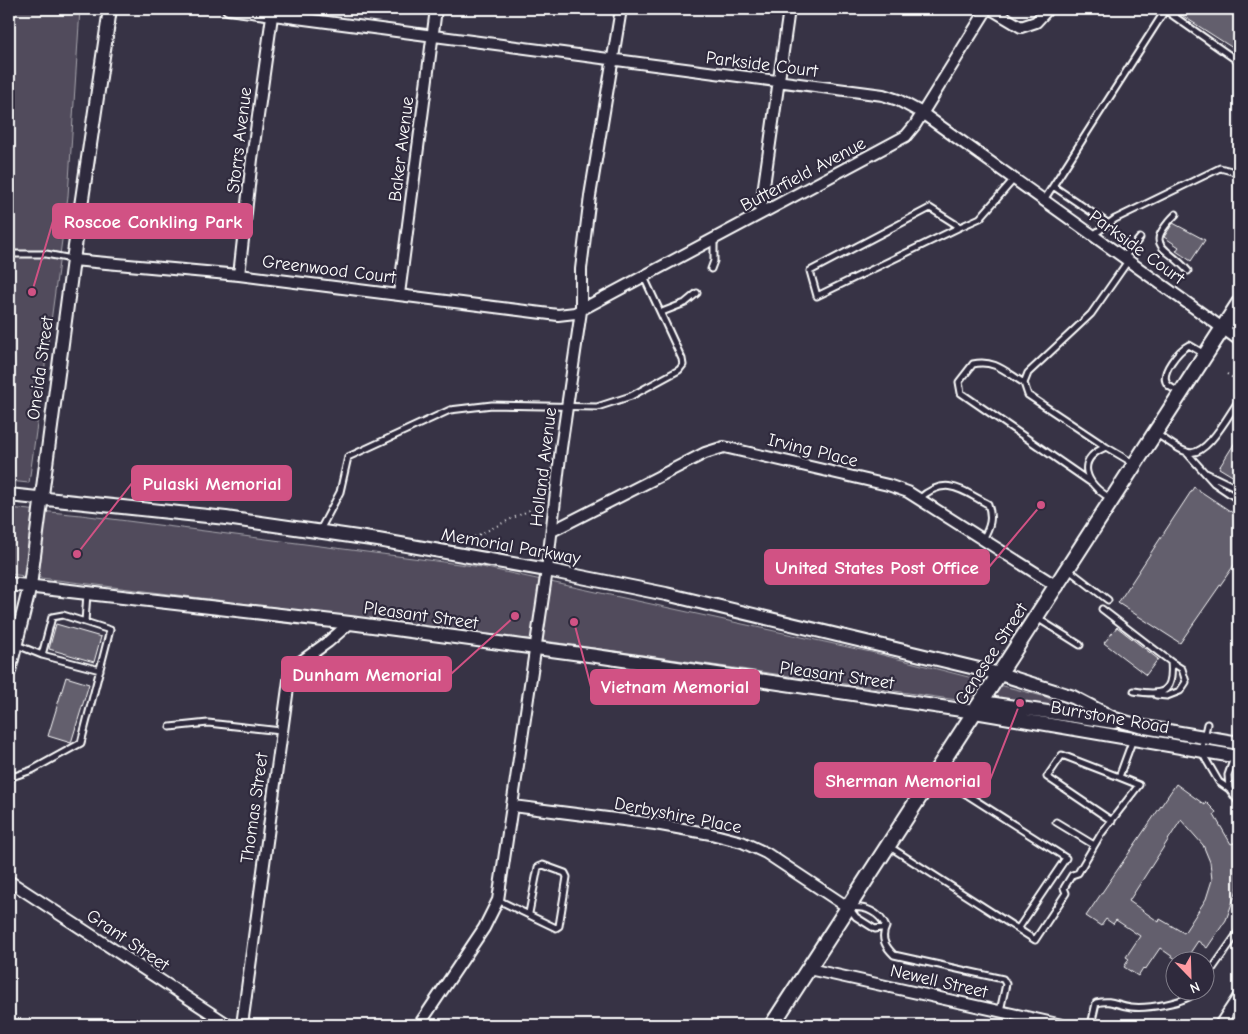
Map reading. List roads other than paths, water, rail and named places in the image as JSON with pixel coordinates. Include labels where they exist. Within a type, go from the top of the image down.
[{"type":"main road","name":"Genesee Street","points":[[772,1025],[1058,587],[1239,303]]},
{"type":"street","name":"Oneida Street","points":[[9,671],[17,645],[30,586],[40,498],[110,9]]},
{"type":"street","name":"Parkside Court","points":[[228,9],[273,12],[613,61],[883,95],[898,100],[922,113],[1222,330],[1239,340]]},
{"type":"street","name":"Baker Avenue","points":[[399,294],[436,9]]},
{"type":"street","name":"Holland Avenue","points":[[419,1025],[484,928],[498,900],[536,649],[581,311],[582,260],[621,9]]},
{"type":"street","points":[[760,214],[789,9]]},
{"type":"street","name":"Butterfield Avenue","points":[[581,311],[760,214],[892,146],[906,136],[987,9]]},
{"type":"street","points":[[991,9],[1021,27],[1036,22],[1048,9]]},
{"type":"street","name":"Storrs Avenue","points":[[239,275],[252,159],[273,12]]},
{"type":"street","name":"Greenwood Court","points":[[73,260],[239,275],[399,294],[558,316],[581,311]]},
{"type":"street","name":"Irving Place","points":[[552,530],[697,456],[724,447],[888,485],[920,499],[1058,587]]},
{"type":"street","name":"Memorial Parkway","points":[[9,494],[226,518],[319,531],[547,570],[666,594],[1000,674]]},
{"type":"street","name":"Pleasant Street","points":[[9,584],[350,623],[979,707]]},
{"type":"street","name":"Thomas Street","points":[[242,1025],[290,674],[296,665],[350,623]]},
{"type":"street","name":"Burrstone Road","points":[[1000,674],[1073,697],[1115,719],[1139,726],[1238,743]]},
{"type":"street","points":[[979,707],[1139,726]]},
{"type":"street","name":"Burrstone Road","points":[[979,707],[1133,739],[1237,757]]},
{"type":"street","name":"Derbyshire Place","points":[[513,806],[655,824],[711,834],[742,842],[766,853],[849,908]]},
{"type":"street","name":"Grant Street","points":[[9,881],[229,1025]]},
{"type":"street","name":"Newell Street","points":[[809,969],[1062,1025]]},
{"type":"street","points":[[1220,1025],[1236,1008],[1239,996]]},
{"type":"lane","points":[[1044,200],[1165,10],[1239,62]]},
{"type":"lane","points":[[1093,235],[1109,224],[1220,168],[1239,173]]},
{"type":"lane","points":[[960,228],[930,208],[810,271],[817,296],[960,228],[980,218],[1015,179]]},
{"type":"lane","points":[[1053,186],[1109,224]]},
{"type":"lane","points":[[1176,214],[1158,236],[1158,242],[1160,247],[1178,259],[1188,271]]},
{"type":"lane","points":[[1136,465],[1028,395],[1024,383],[1028,373],[1091,314],[1140,238]]},
{"type":"lane","points":[[711,270],[714,261],[714,239]]},
{"type":"lane","points":[[9,254],[46,254],[73,260]]},
{"type":"lane","points":[[319,531],[340,492],[348,457],[450,410],[492,405],[597,407],[631,396],[679,370],[683,365],[682,359],[644,276]]},
{"type":"lane","points":[[662,312],[685,303],[697,294]]},
{"type":"lane","points":[[1182,393],[1168,385],[1166,380],[1165,375],[1172,363],[1184,348],[1189,345],[1206,355]]},
{"type":"lane","points":[[1024,383],[985,361],[973,364],[959,382],[962,393],[972,401],[1090,482],[1113,500]]},
{"type":"lane","points":[[1187,453],[1196,452],[1206,447],[1239,400]]},
{"type":"lane","points":[[1156,434],[1187,453],[1214,483],[1239,500]]},
{"type":"lane","points":[[1090,482],[1086,466],[1091,456],[1106,447]]},
{"type":"lane","points":[[1201,470],[1239,489]]},
{"type":"lane","points":[[920,499],[931,488],[953,486],[988,504],[992,514],[989,528],[983,539]]},
{"type":"lane","points":[[1068,570],[1108,600]]},
{"type":"lane","points":[[85,622],[88,592]]},
{"type":"lane","points":[[1102,609],[1182,669],[1186,682],[1180,691],[1167,696],[1134,692]]},
{"type":"lane","points":[[9,778],[32,770],[81,743],[110,630],[63,615],[52,617],[42,654]]},
{"type":"lane","points":[[1037,618],[1080,646]]},
{"type":"lane","points":[[17,645],[100,670]]},
{"type":"lane","points":[[1156,695],[1168,688],[1173,678],[1171,662]]},
{"type":"lane","points":[[170,727],[208,723],[281,731]]},
{"type":"lane","points":[[1207,724],[1201,750],[1219,782],[1229,789],[1239,803]]},
{"type":"lane","points":[[1229,789],[1228,775],[1237,757],[1239,728]]},
{"type":"lane","points":[[1119,777],[1133,739]]},
{"type":"lane","points":[[889,846],[1035,940],[1066,893],[1064,888],[1072,875],[1078,873],[1094,845],[1112,821],[1139,785],[1062,755],[1047,778],[1112,821]]},
{"type":"lane","points":[[935,775],[1066,858],[1018,929]]},
{"type":"lane","points":[[1056,822],[1094,845]]},
{"type":"lane","points":[[498,900],[529,913],[550,927],[556,928],[559,926],[567,877],[565,872],[544,865],[538,867],[529,913]]},
{"type":"lane","points":[[849,908],[862,907],[883,919],[886,927],[883,933],[884,942],[894,956],[1003,979],[1006,984],[1000,1012]]},
{"type":"lane","points":[[849,908],[856,917],[875,929],[886,927]]},
{"type":"lane","points":[[1216,963],[1239,930]]},
{"type":"lane","points":[[1091,1025],[1096,1003],[1110,1000],[1131,1007],[1162,1006],[1172,1002]]},
{"type":"place","name":"Roscoe Conkling Park","points":[[32,292]]},
{"type":"place","name":"United States Post Office","points":[[1041,505]]},
{"type":"place","name":"Pulaski Memorial","points":[[77,554]]},
{"type":"place","name":"Dunham Memorial","points":[[515,616]]},
{"type":"place","name":"Vietnam Memorial","points":[[574,622]]},
{"type":"place","name":"Sherman Memorial","points":[[1020,703]]}]
